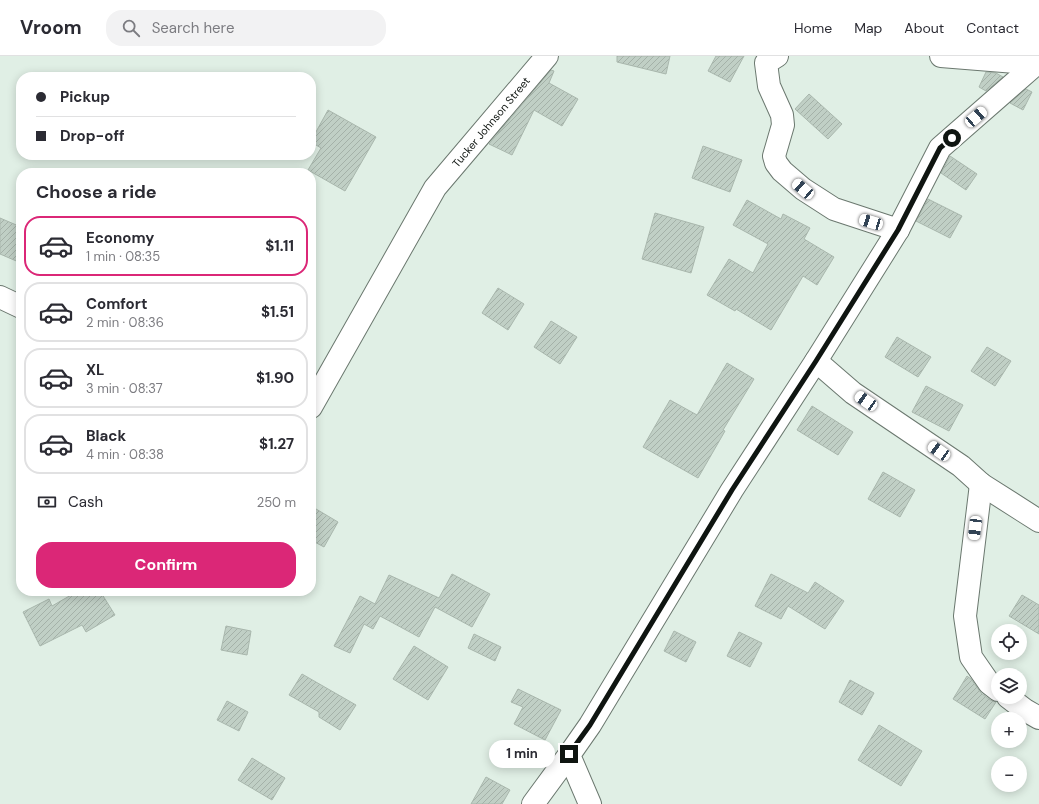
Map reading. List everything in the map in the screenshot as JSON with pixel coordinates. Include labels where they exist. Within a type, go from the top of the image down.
[{"type":"street","name":"Tucker Johnson Street","points":[[316,398],[436,188],[547,56]]},
{"type":"street","points":[[777,56],[766,63],[769,86],[782,115],[783,124],[774,156],[776,163],[782,171],[803,189],[834,209],[898,230]]},
{"type":"street","points":[[941,56],[1037,64]]},
{"type":"street","points":[[533,804],[590,725],[732,490],[816,361],[898,230],[940,148],[1037,64]]},
{"type":"street","points":[[0,297],[16,305]]},
{"type":"street","points":[[816,361],[853,393],[961,466],[981,484],[1039,521]]},
{"type":"street","points":[[981,484],[965,616],[971,657],[991,685]]},
{"type":"street","points":[[1017,704],[1039,718]]},
{"type":"street","points":[[569,754],[590,804]]},
{"type":"building","points":[[617,56],[670,56],[666,74],[617,62]]},
{"type":"building","points":[[716,56],[744,56],[730,82],[708,71]]},
{"type":"building","points":[[551,70],[554,71],[549,83],[578,99],[562,126],[534,110],[512,155],[489,144]]},
{"type":"building","points":[[986,72],[996,73],[1003,77],[986,91],[979,87]]},
{"type":"building","points":[[1026,89],[1032,92],[1023,110],[1010,103]]},
{"type":"building","points":[[809,94],[842,124],[828,139],[795,109]]},
{"type":"building","points":[[328,110],[376,137],[345,191],[316,175],[316,168],[309,168],[314,160],[316,160],[316,156],[321,148],[316,145],[316,132]]},
{"type":"building","points":[[703,146],[742,160],[730,192],[692,178]]},
{"type":"building","points":[[950,156],[977,174],[966,190],[941,173]]},
{"type":"building","points":[[928,199],[962,216],[950,238],[916,221]]},
{"type":"building","points":[[747,200],[781,219],[783,214],[810,228],[804,239],[834,257],[817,285],[803,276],[771,330],[736,309],[735,311],[707,295],[729,259],[753,273],[768,244],[733,225]]},
{"type":"building","points":[[655,213],[704,227],[691,273],[642,259]]},
{"type":"building","points":[[0,218],[16,225],[16,261],[0,254]]},
{"type":"building","points":[[498,288],[524,304],[508,330],[482,313]]},
{"type":"building","points":[[551,321],[577,337],[560,364],[534,347]]},
{"type":"building","points":[[897,337],[931,357],[918,377],[885,357]]},
{"type":"building","points":[[987,347],[1011,361],[995,386],[971,371]]},
{"type":"building","points":[[727,363],[754,379],[723,430],[725,431],[698,478],[643,447],[670,400],[697,415]]},
{"type":"building","points":[[926,386],[963,405],[949,431],[912,412]]},
{"type":"building","points":[[812,406],[853,432],[838,455],[797,430]]},
{"type":"building","points":[[883,472],[915,490],[900,517],[868,499]]},
{"type":"building","points":[[316,509],[338,522],[324,547],[316,543]]},
{"type":"building","points":[[452,574],[490,594],[472,627],[435,607],[419,637],[380,616],[373,629],[364,624],[350,653],[334,646],[360,596],[375,604],[389,575],[439,598]]},
{"type":"building","points":[[771,574],[808,593],[815,582],[844,601],[825,629],[788,606],[781,619],[755,606]]},
{"type":"building","points":[[1022,595],[1039,605],[1039,634],[1027,627],[1027,624],[1022,624],[1009,616]]},
{"type":"building","points":[[69,596],[103,596],[115,615],[86,632],[82,625],[40,646],[23,612],[49,599],[52,606]]},
{"type":"building","points":[[226,626],[251,631],[247,655],[221,650]]},
{"type":"building","points":[[674,631],[696,642],[686,662],[664,651]]},
{"type":"building","points":[[739,632],[762,643],[750,667],[727,656]]},
{"type":"building","points":[[474,634],[501,647],[495,661],[468,648]]},
{"type":"building","points":[[414,646],[448,667],[428,700],[393,679]]},
{"type":"building","points":[[302,674],[356,705],[340,730],[319,717],[319,712],[289,695]]},
{"type":"building","points":[[967,676],[981,693],[991,700],[991,704],[995,704],[985,719],[953,699]]},
{"type":"building","points":[[850,680],[874,693],[862,715],[839,702]]},
{"type":"building","points":[[518,689],[561,710],[545,740],[514,724],[523,707],[511,702]]},
{"type":"building","points":[[227,701],[248,712],[239,731],[217,720]]},
{"type":"building","points":[[879,725],[922,751],[901,786],[858,760]]},
{"type":"building","points":[[252,758],[285,778],[272,800],[238,780]]},
{"type":"building","points":[[486,777],[510,790],[502,804],[471,804]]},
{"type":"route","points":[[569,754],[590,725],[732,490],[816,361],[898,230],[940,148],[952,138]]}]
